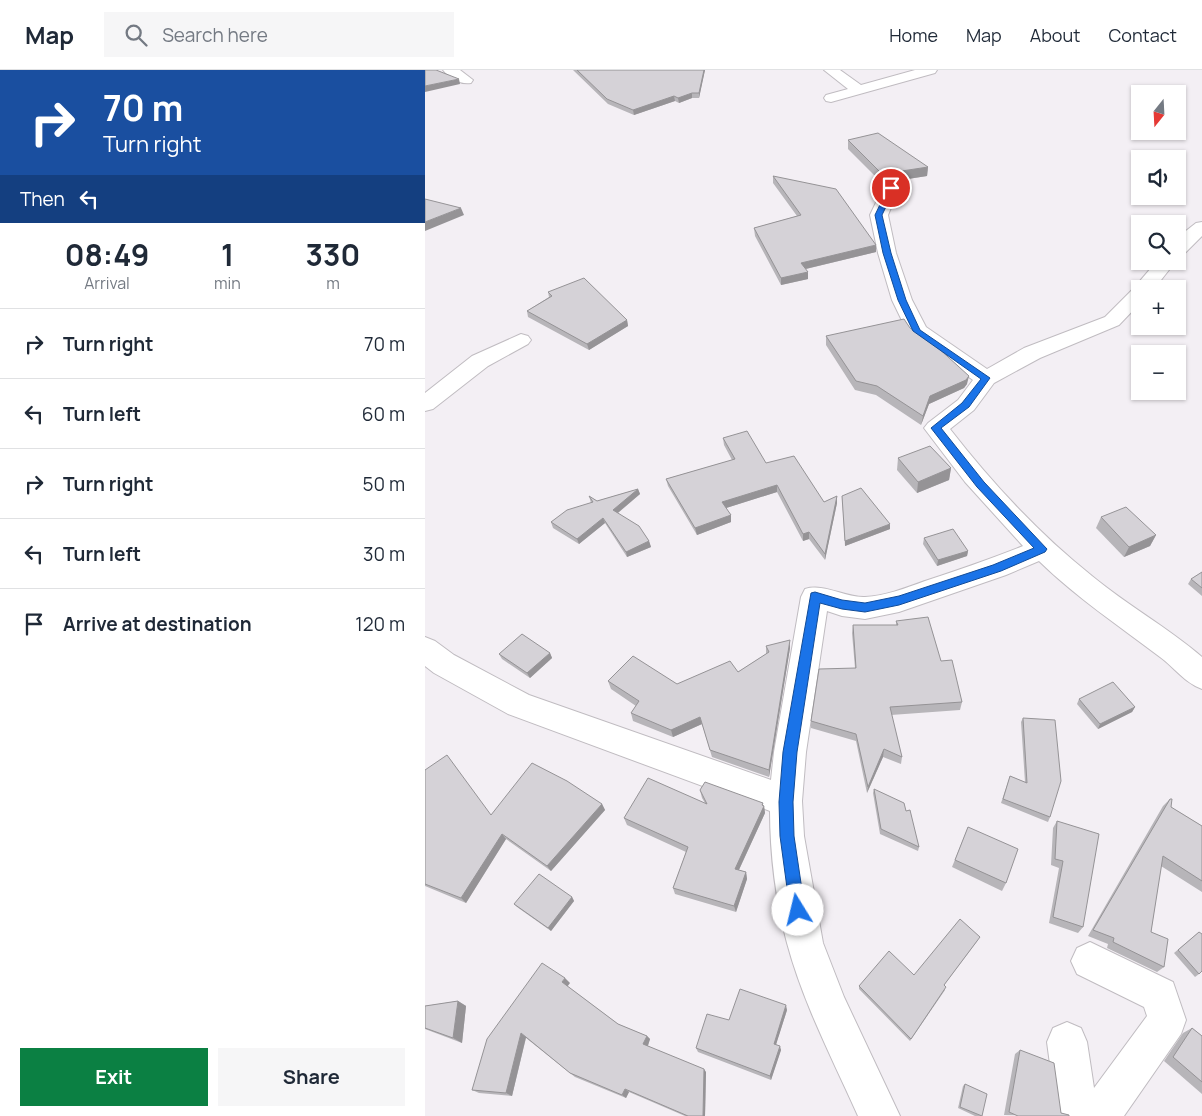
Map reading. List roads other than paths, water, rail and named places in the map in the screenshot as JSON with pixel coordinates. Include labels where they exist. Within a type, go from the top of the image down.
[{"type":"street","points":[[450,70],[466,80]]},
{"type":"street","points":[[831,70],[859,90]]},
{"type":"street","points":[[831,98],[930,70]]},
{"type":"street","points":[[891,188],[879,215],[887,253],[902,300],[917,331],[986,378]]},
{"type":"street","points":[[1186,240],[1202,227]]},
{"type":"street","points":[[1151,280],[1159,270]]},
{"type":"street","points":[[1131,301],[1112,320],[1032,353],[986,378],[965,405],[936,428],[980,485],[1041,549],[1105,603],[1179,654],[1202,676]]},
{"type":"street","points":[[425,404],[480,361],[521,340]]},
{"type":"street","points":[[879,1116],[828,1006],[805,944],[787,836],[786,802],[790,752],[815,597],[842,605],[865,608],[899,601],[997,568],[1041,549]]},
{"type":"street","points":[[425,649],[444,664],[519,704],[786,802]]},
{"type":"street","points":[[1090,961],[1160,995],[1167,1020],[1099,1116]]},
{"type":"street","points":[[1067,1042],[1078,1116]]}]
